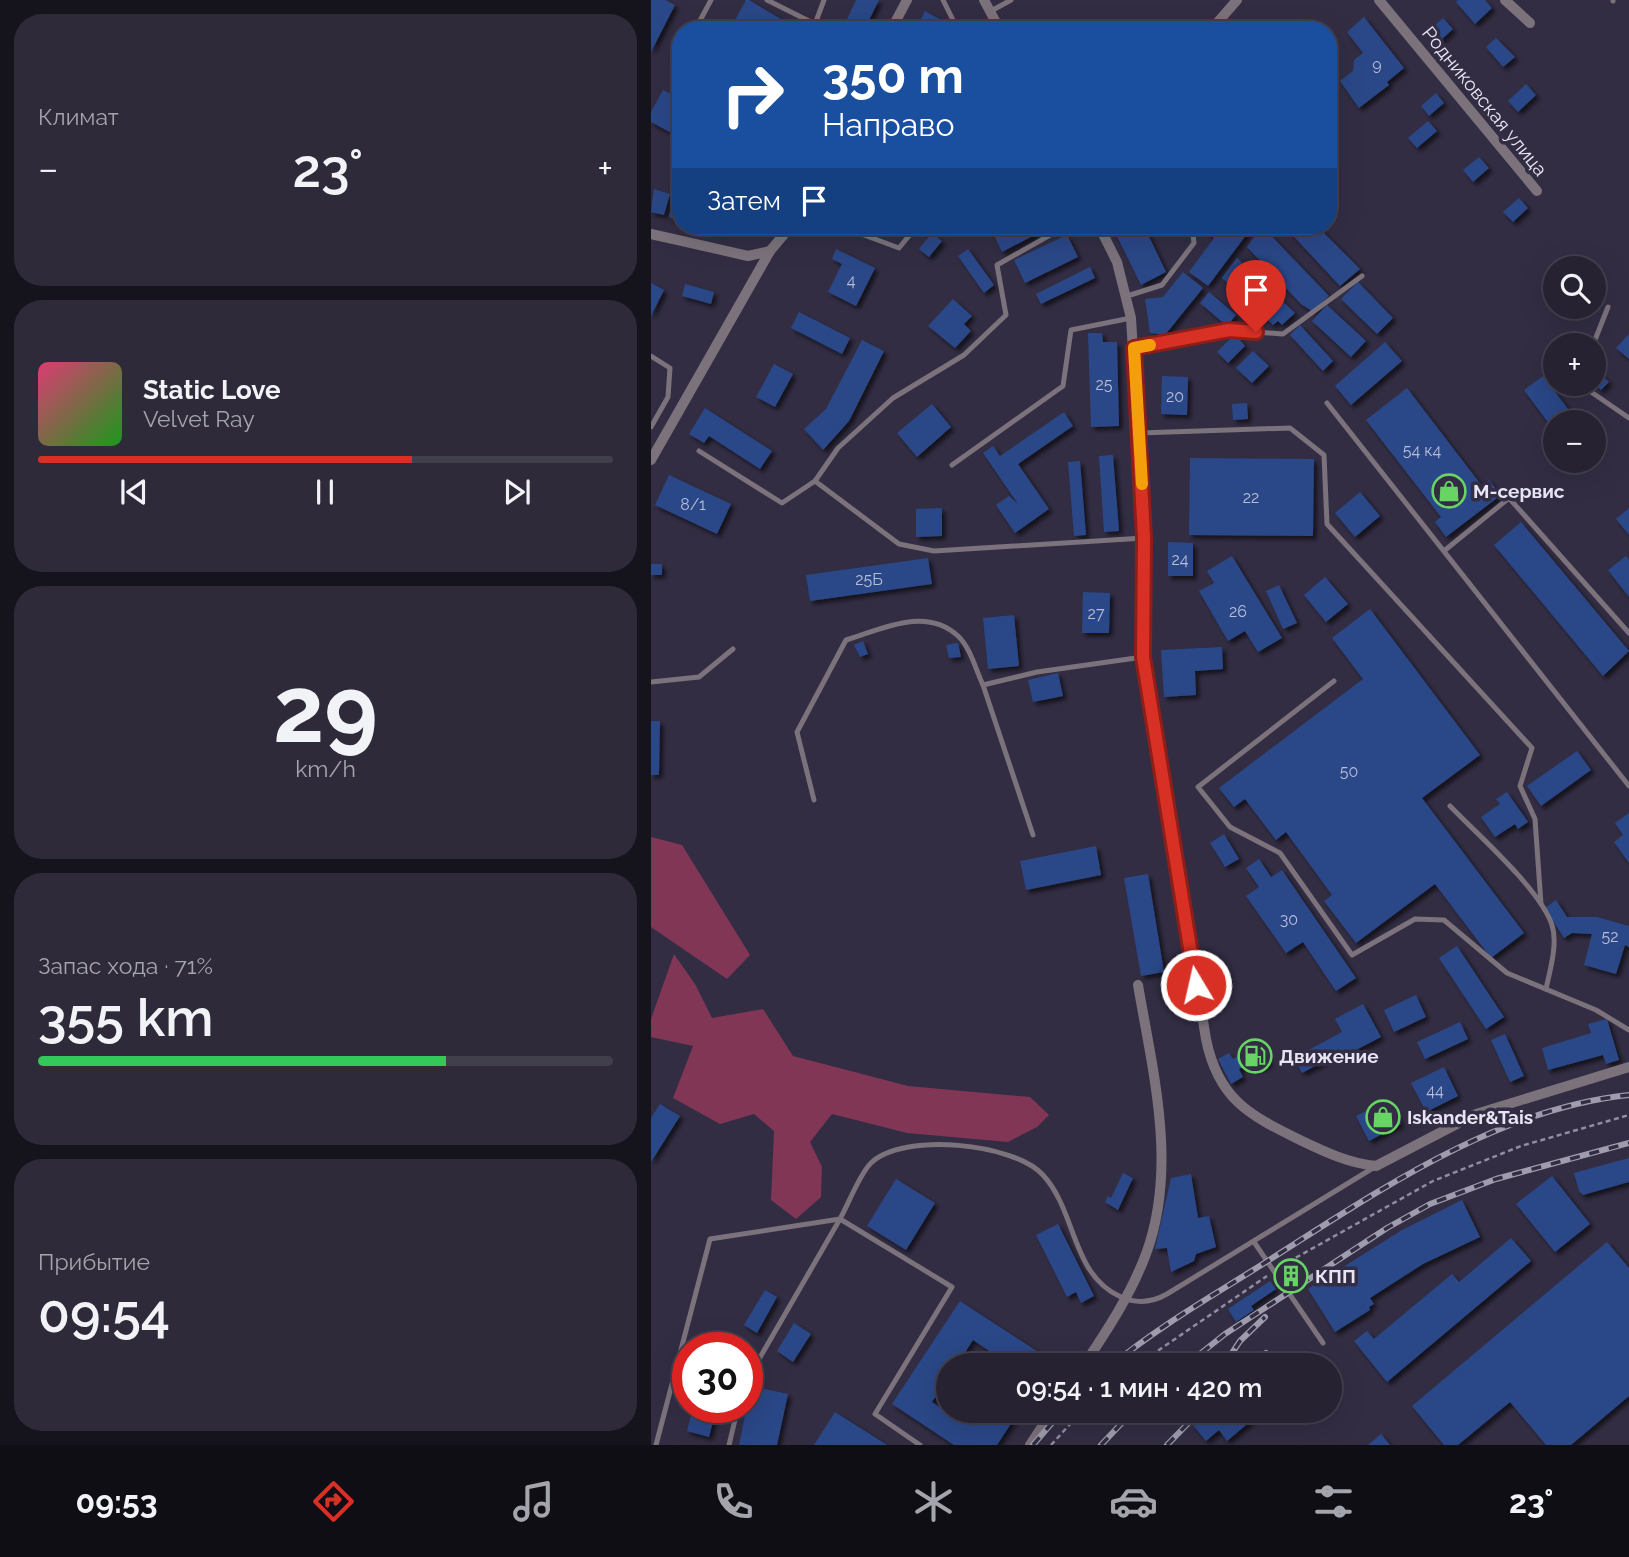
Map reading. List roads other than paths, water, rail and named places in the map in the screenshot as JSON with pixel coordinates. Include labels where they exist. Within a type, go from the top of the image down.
[{"type":"street","points":[[896,21],[907,0]]},
{"type":"street","points":[[985,0],[996,21]]},
{"type":"street","points":[[1219,21],[1237,0]]},
{"type":"street","name":"Родниковская улица","points":[[1379,0],[1537,191]]},
{"type":"street","points":[[1505,0],[1530,23]]},
{"type":"street","points":[[651,234],[748,256],[770,251]]},
{"type":"street","points":[[651,460],[770,251],[783,235]]},
{"type":"street","points":[[1104,235],[1117,262],[1127,296],[1134,348],[1144,538],[1143,657],[1203,1026],[1215,1071],[1237,1104],[1257,1118],[1337,1158],[1376,1166],[1476,1114],[1629,1067]]},
{"type":"street","points":[[1091,1353],[1125,1299],[1153,1231],[1161,1167],[1159,1111],[1138,985]]},
{"type":"street","points":[[1030,1445],[1044,1423]]},
{"type":"lane","points":[[700,21],[711,0]]},
{"type":"lane","points":[[767,0],[806,21]]},
{"type":"lane","points":[[819,21],[824,0]]},
{"type":"lane","points":[[943,0],[954,21]]},
{"type":"lane","points":[[991,11],[1011,0]]},
{"type":"lane","points":[[864,235],[899,248],[910,235]]},
{"type":"lane","points":[[699,451],[782,503],[815,481],[838,448],[893,398],[964,355],[1006,315],[997,265],[1050,235]]},
{"type":"lane","points":[[1127,296],[1162,285],[1194,243],[1193,235]]},
{"type":"lane","points":[[1134,348],[1229,330],[1283,334],[1362,276]]},
{"type":"lane","points":[[1598,333],[1608,307]]},
{"type":"lane","points":[[952,465],[1063,386],[1071,330],[1131,318]]},
{"type":"lane","points":[[651,356],[670,368],[668,397],[651,427]]},
{"type":"lane","points":[[1597,396],[1629,418]]},
{"type":"lane","points":[[1327,403],[1629,786]]},
{"type":"lane","points":[[1140,433],[1290,428],[1324,455],[1327,524],[1532,748],[1520,786],[1535,819],[1541,904]]},
{"type":"lane","points":[[815,481],[899,544],[934,551],[1144,538]]},
{"type":"lane","points":[[1444,551],[1509,498],[1629,633]]},
{"type":"lane","points":[[814,800],[797,732],[846,640],[913,620],[939,623],[960,638],[983,685],[1033,835]]},
{"type":"lane","points":[[651,682],[699,677],[733,649]]},
{"type":"lane","points":[[983,685],[1037,671],[1143,657]]},
{"type":"lane","points":[[1334,681],[1198,787],[1230,827],[1280,853],[1352,955],[1415,919],[1444,920],[1498,967],[1596,1010],[1629,1030]]},
{"type":"lane","points":[[1450,806],[1541,904],[1553,929],[1552,956],[1546,989]]},
{"type":"lane","points":[[763,1352],[871,1163],[893,1151],[926,1143],[968,1147],[1018,1159],[1042,1173],[1092,1274],[1107,1291],[1125,1299],[1157,1300],[1376,1166]]},
{"type":"lane","points":[[656,1445],[710,1239],[840,1219],[953,1287],[874,1413],[920,1445]]},
{"type":"lane","points":[[1254,1242],[1323,1343]]},
{"type":"lane","points":[[729,1445],[734,1423]]},
{"type":"railway","points":[[1128,1353],[1187,1311],[1351,1208],[1439,1157],[1531,1117],[1579,1103],[1629,1095]]},
{"type":"railway","points":[[1201,1353],[1225,1334],[1387,1228],[1430,1204],[1496,1179],[1629,1143]]},
{"type":"railway","points":[[1232,1353],[1240,1341],[1265,1317]]},
{"type":"railway","points":[[1033,1445],[1052,1423]]},
{"type":"railway","points":[[1101,1445],[1122,1423]]},
{"type":"railway","points":[[1167,1445],[1188,1423]]},
{"type":"place","name":"М-сервис","points":[[1449,491]]},
{"type":"place","name":"Движение","points":[[1255,1056]]},
{"type":"place","name":"Iskander&Tais","points":[[1383,1117]]},
{"type":"place","name":"КПП","points":[[1291,1276]]}]
